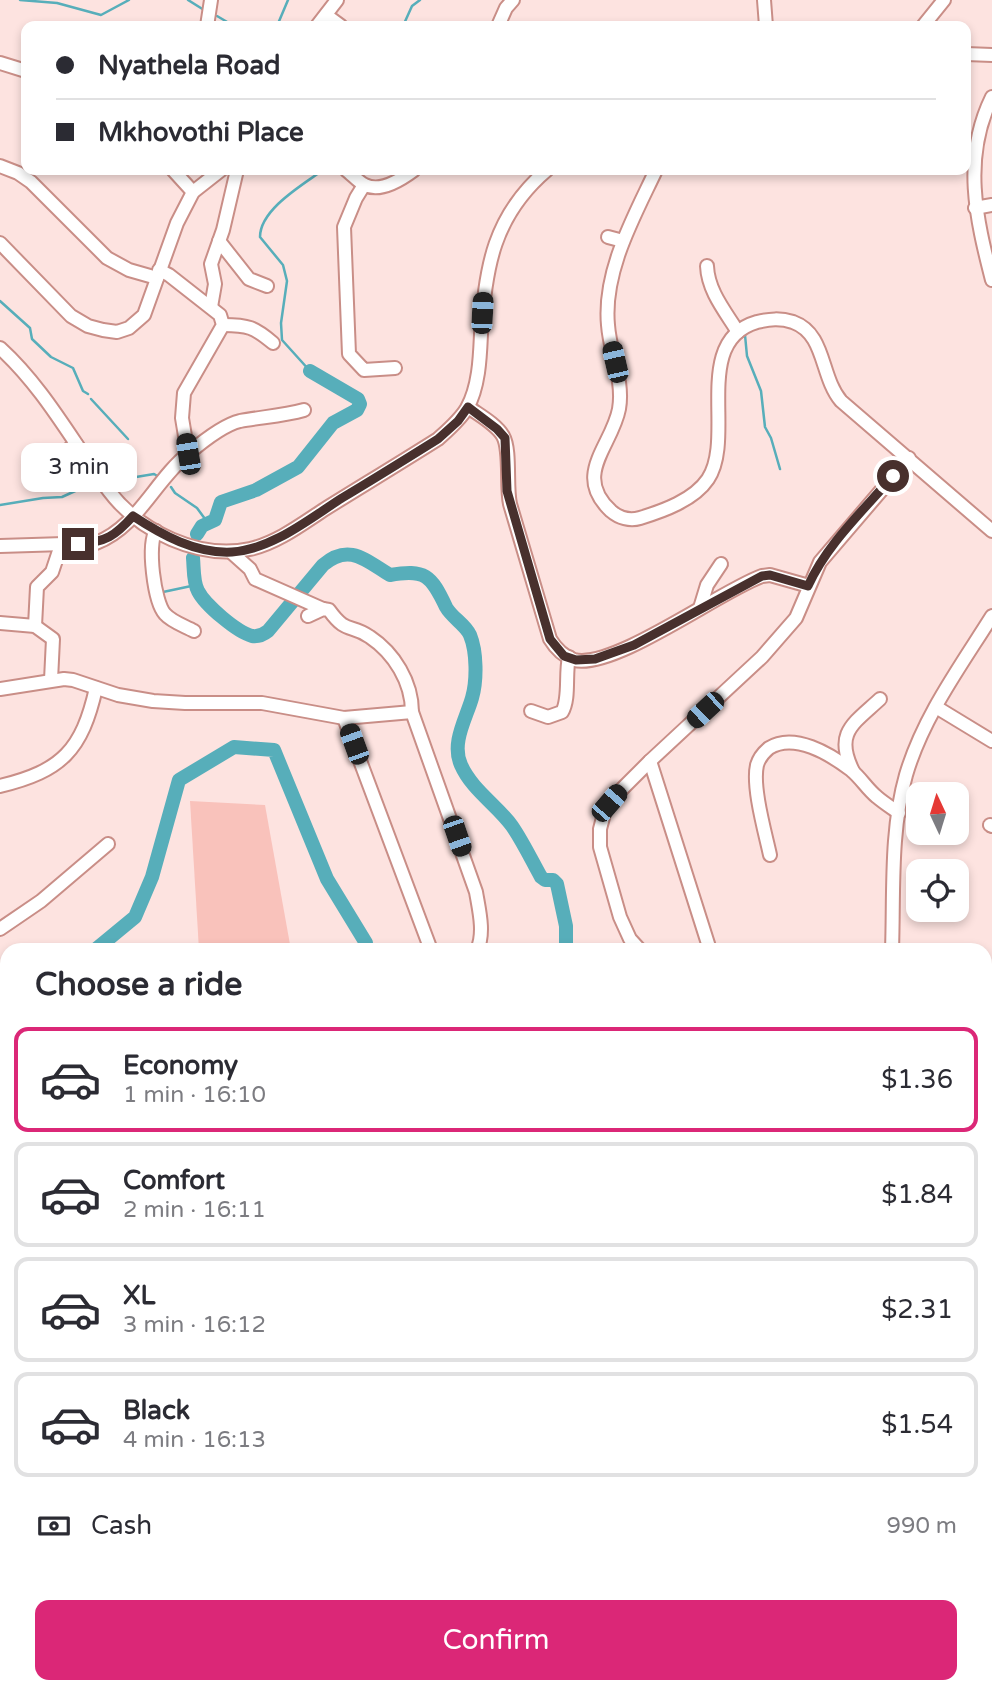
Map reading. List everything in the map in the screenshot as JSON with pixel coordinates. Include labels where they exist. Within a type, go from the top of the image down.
[{"type":"street","points":[[208,21],[211,0]]},
{"type":"street","points":[[321,21],[337,0]]},
{"type":"street","points":[[500,21],[513,0]]},
{"type":"street","points":[[764,0],[766,21]]},
{"type":"street","points":[[927,21],[944,0]]},
{"type":"street","points":[[326,15],[334,21]]},
{"type":"street","points":[[971,54],[992,55]]},
{"type":"street","points":[[0,63],[21,69]]},
{"type":"street","points":[[992,97],[975,126],[973,163],[975,208],[992,280]]},
{"type":"street","points":[[0,166],[31,182],[107,258],[129,270],[158,274],[220,315],[223,325],[184,393],[182,418],[188,454]]},
{"type":"street","points":[[178,175],[193,192]]},
{"type":"street","points":[[0,243],[71,316],[88,326],[117,332],[138,322],[148,306],[177,223],[193,192],[215,175]]},
{"type":"street","points":[[211,307],[215,284],[211,264],[236,175]]},
{"type":"street","points":[[352,175],[365,185],[379,187],[405,175]]},
{"type":"street","points":[[0,348],[32,381],[110,493],[133,516],[156,531],[188,544],[231,552],[253,548],[273,540],[321,512],[438,439],[458,421],[468,407],[475,385],[480,352],[483,293],[494,243],[504,221],[522,194],[542,175]]},
{"type":"street","points":[[654,175],[624,241],[611,285],[608,311],[609,337],[620,386],[619,410],[595,467],[594,480],[601,499],[615,514],[629,520],[638,519],[679,503],[697,492],[708,479],[716,454],[717,402],[722,358],[738,332],[749,325],[774,318],[808,329],[818,345],[833,392],[992,531]]},
{"type":"street","points":[[365,185],[356,198],[344,227],[349,354],[364,370],[396,368]]},
{"type":"street","points":[[975,208],[992,205]]},
{"type":"street","points":[[608,237],[624,241]]},
{"type":"street","points":[[219,241],[249,279],[267,286]]},
{"type":"street","points":[[707,266],[714,295],[738,332]]},
{"type":"street","points":[[223,325],[255,328],[273,344]]},
{"type":"street","points":[[468,407],[505,438],[507,491],[541,611],[550,639],[558,651],[569,657],[576,660],[595,659],[634,645],[762,576],[770,575],[808,586]]},
{"type":"street","points":[[0,546],[96,543],[111,537],[188,454],[237,422],[304,410]]},
{"type":"street","points":[[42,468],[76,444]]},
{"type":"street","points":[[634,943],[621,917],[599,838],[602,816],[609,803],[762,657],[796,618],[820,562],[909,458]]},
{"type":"street","points":[[156,531],[152,550],[160,607],[167,616],[194,632]]},
{"type":"street","points":[[35,626],[37,587],[52,572],[61,545]]},
{"type":"street","points":[[231,552],[250,569],[255,579],[329,610],[340,625],[369,636],[389,654],[402,672],[412,696],[412,712],[476,892],[481,917],[479,943]]},
{"type":"street","points":[[700,608],[707,585],[721,565]]},
{"type":"street","points":[[307,616],[323,609]]},
{"type":"street","points":[[892,943],[895,850],[906,774],[922,733],[936,707],[992,616]]},
{"type":"street","points":[[0,623],[35,626],[53,639],[51,680]]},
{"type":"street","points":[[531,711],[548,717],[562,712],[566,701],[569,657]]},
{"type":"street","points":[[0,689],[51,680],[73,680],[118,695],[153,701],[185,704],[262,703],[344,718],[412,712]]},
{"type":"street","points":[[0,786],[31,778],[64,757],[76,743],[89,717],[96,688]]},
{"type":"street","points":[[853,772],[846,756],[846,734],[880,699]]},
{"type":"street","points":[[936,707],[992,741]]},
{"type":"street","points":[[344,718],[428,943]]},
{"type":"street","points":[[769,855],[756,783],[756,767],[766,750],[779,742],[803,743],[853,772],[876,797],[899,813]]},
{"type":"street","points":[[650,761],[708,943]]},
{"type":"street","points":[[0,929],[41,901],[108,844]]},
{"type":"shaded area","points":[[190,801],[265,805],[290,943],[199,943]]},
{"type":"waterway","points":[[20,0],[57,3],[101,15],[129,0]]},
{"type":"waterway","points":[[188,0],[204,10]]},
{"type":"waterway","points":[[279,21],[288,0]]},
{"type":"waterway","points":[[405,21],[412,6],[420,0]]},
{"type":"waterway","points":[[217,16],[226,21]]},
{"type":"waterway","points":[[310,371],[282,340],[281,323],[287,281],[283,265],[260,237],[262,227],[275,207],[316,175]]},
{"type":"waterway","points":[[0,301],[30,328],[32,339],[51,357],[73,368],[83,391],[88,394]]},
{"type":"waterway","points":[[745,335],[747,356],[761,391],[765,427],[780,469]]},
{"type":"waterway","points":[[197,534],[202,526],[215,520],[221,502],[256,490],[298,467],[333,423],[357,410],[360,404],[358,399],[310,371]]},
{"type":"waterway","points":[[91,399],[128,439]]},
{"type":"waterway","points":[[112,475],[136,477],[154,474],[159,477]]},
{"type":"waterway","points":[[0,505],[62,497],[95,482]]},
{"type":"waterway","points":[[171,487],[175,493],[197,508],[208,523]]},
{"type":"waterway","points":[[193,558],[195,583],[202,597],[230,624],[252,636],[268,631],[323,565],[341,555],[365,559],[390,575],[419,574],[431,581],[449,611],[468,631],[474,650],[474,691],[461,731],[458,757],[478,790],[512,826],[541,877],[557,884],[566,926],[566,943]]},
{"type":"waterway","points":[[163,592],[196,585]]},
{"type":"waterway","points":[[103,943],[135,917],[152,877],[179,780],[234,747],[274,750],[327,879],[366,943]]},
{"type":"route","points":[[78,544],[96,543],[111,537],[133,516],[171,539],[208,550],[231,552],[253,548],[298,526],[438,439],[458,421],[468,407],[505,438],[506,482],[510,505],[550,639],[564,656],[585,661],[634,645],[762,576],[770,575],[808,586],[830,548],[893,476]]}]
